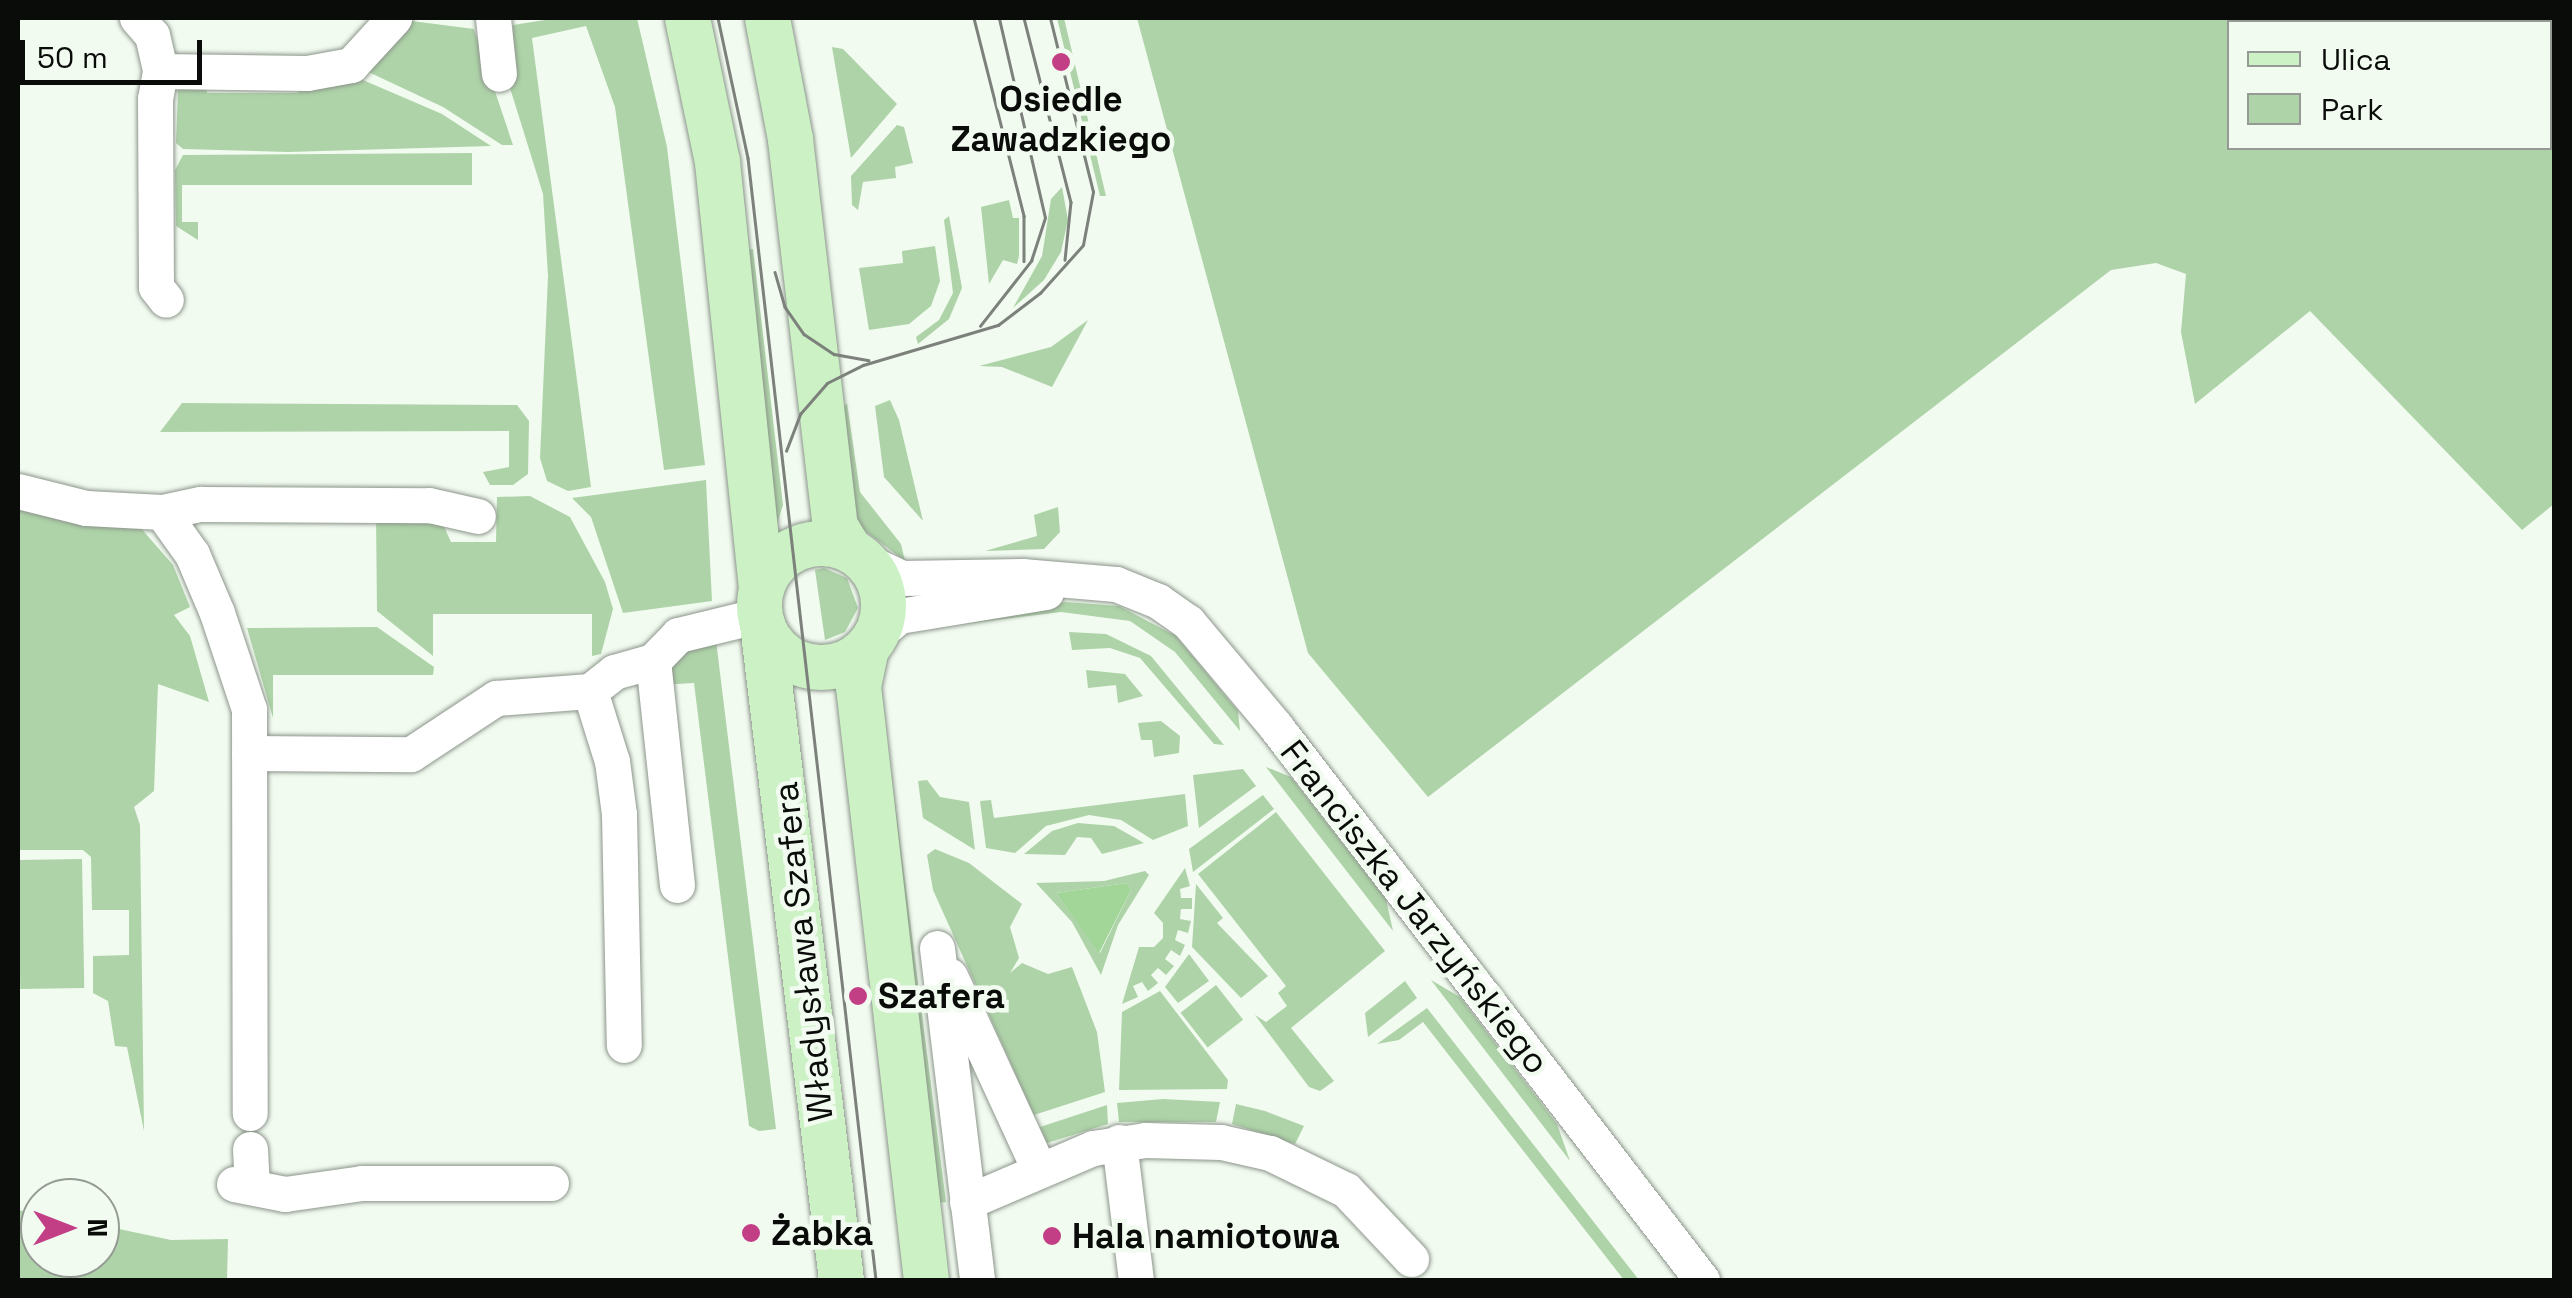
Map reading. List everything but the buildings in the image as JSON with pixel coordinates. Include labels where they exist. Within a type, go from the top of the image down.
[{"type":"main road","name":"Władysława Szafera","points":[[687,18],[717,162],[761,609],[841,1280]]},
{"type":"main road","points":[[766,18],[790,139],[835,526],[882,592],[858,686],[926,1280]]},
{"type":"main road","points":[[856,554],[824,542],[793,549],[772,567],[761,609],[778,650],[806,665],[840,664],[870,642]]},
{"type":"street","points":[[137,18],[152,35],[160,71],[154,98],[156,287],[166,300]]},
{"type":"street","points":[[160,71],[332,72],[363,56],[394,18]]},
{"type":"street","points":[[493,18],[499,74]]},
{"type":"street","points":[[18,491],[86,508],[162,512],[202,504],[428,506],[478,516]]},
{"type":"street","points":[[162,512],[192,554],[217,613],[249,710],[250,1113]]},
{"type":"street","name":"Franciszka Jarzyńskiego","points":[[856,554],[902,578],[1091,582],[1148,596],[1208,642],[1702,1280]]},
{"type":"street","name":"Franciszka Jarzyńskiego","points":[[870,642],[899,616],[1091,582]]},
{"type":"street","points":[[249,753],[411,754],[496,698],[590,691],[614,672],[653,661],[678,635],[761,609]]},
{"type":"street","points":[[653,661],[678,885]]},
{"type":"street","points":[[590,691],[612,760],[619,814],[624,1045]]},
{"type":"street","points":[[977,1280],[937,948],[1038,1167]]},
{"type":"street","points":[[1120,1142],[1136,1280]]},
{"type":"street","points":[[967,1202],[1038,1167],[1120,1142],[1222,1142],[1299,1164],[1365,1206],[1411,1259]]},
{"type":"street","points":[[246,1172],[286,1194],[362,1183],[550,1183]]},
{"type":"green space","points":[[558,18],[637,18],[667,147],[705,465],[664,470],[615,107],[586,26],[532,38],[591,487],[568,491],[547,481],[540,458],[548,276],[543,194],[506,75],[513,25]]},
{"type":"green space","points":[[1057,18],[1064,18],[1106,196],[1100,196]]},
{"type":"green space","points":[[1137,18],[2354,18],[2227,20],[2227,150],[2552,150],[2554,20],[2554,504],[2522,530],[2310,311],[2195,404],[2181,332],[2186,274],[2156,263],[2111,270],[1428,797],[1308,653]]},
{"type":"green space","points":[[404,20],[474,29],[513,145],[502,145],[443,107],[360,68]]},
{"type":"green space","points":[[832,47],[843,49],[897,104],[851,158]]},
{"type":"green space","points":[[349,74],[442,114],[491,146],[288,152],[183,149],[176,143],[178,91],[188,83],[206,80],[207,93],[297,93],[312,80]]},
{"type":"green space","points":[[897,125],[904,127],[913,163],[895,167],[896,178],[863,182],[858,210],[852,205],[851,176]]},
{"type":"green space","points":[[472,153],[472,185],[182,185],[182,222],[198,222],[198,240],[176,226],[175,170],[183,155]]},
{"type":"green space","points":[[1062,187],[1068,220],[1061,252],[1044,280],[1013,308],[1042,256],[1051,199]]},
{"type":"green space","points":[[1009,200],[1013,218],[1019,218],[1019,256],[1017,264],[1003,260],[989,284],[981,207]]},
{"type":"green space","points":[[949,216],[962,288],[949,319],[918,344],[916,337],[939,320],[953,293],[944,220]]},
{"type":"green space","points":[[935,246],[940,281],[931,306],[909,324],[869,330],[859,268],[903,263],[902,251]]},
{"type":"green space","points":[[753,249],[783,505],[775,530],[741,251]]},
{"type":"green space","points":[[1088,320],[1052,387],[1002,367],[979,366],[1051,347]]},
{"type":"green space","points":[[890,400],[899,420],[923,521],[884,477],[875,406]]},
{"type":"green space","points":[[182,403],[517,405],[529,421],[528,474],[513,485],[490,485],[483,472],[509,467],[509,431],[160,432]]},
{"type":"green space","points":[[847,403],[860,492],[901,544],[905,561],[856,524],[842,409]]},
{"type":"green space","points":[[706,480],[712,601],[623,613],[591,517],[572,498]]},
{"type":"green space","points":[[530,496],[570,517],[605,582],[613,609],[601,654],[592,656],[592,614],[433,614],[433,656],[377,611],[376,516],[442,522],[451,542],[496,542],[497,497]]},
{"type":"green space","points":[[18,505],[139,526],[173,565],[190,607],[174,615],[190,636],[209,702],[158,684],[154,791],[134,807],[140,825],[144,1131],[127,1047],[115,1046],[108,1001],[93,993],[93,956],[129,955],[129,910],[92,910],[91,857],[83,850],[18,850]]},
{"type":"green space","points":[[1058,507],[1060,532],[1044,549],[985,551],[1037,536],[1034,515]]},
{"type":"green space","points":[[824,568],[847,578],[858,608],[845,632],[825,640],[815,570]]},
{"type":"green space","points":[[1066,602],[1119,606],[1176,636],[1238,711],[1240,731],[1175,652],[1130,621],[1061,612],[940,627],[939,618]]},
{"type":"green space","points":[[377,627],[434,667],[433,675],[273,675],[273,718],[247,628]]},
{"type":"green space","points":[[715,632],[776,1129],[759,1131],[749,1126],[694,683],[659,685],[665,655]]},
{"type":"green space","points":[[1069,632],[1106,634],[1151,656],[1224,745],[1214,744],[1140,658],[1110,648],[1072,650]]},
{"type":"green space","points":[[1086,670],[1125,674],[1143,696],[1118,703],[1116,685],[1088,688]]},
{"type":"green space","points":[[1161,721],[1180,736],[1179,753],[1154,757],[1152,740],[1141,740],[1138,723]]},
{"type":"green space","points":[[888,748],[946,1202],[930,1204],[878,750]]},
{"type":"green space","points":[[1266,767],[1291,777],[1386,899],[1393,931]]},
{"type":"green space","points":[[1243,769],[1256,786],[1199,828],[1193,775]]},
{"type":"green space","points":[[927,780],[940,797],[969,802],[975,850],[923,818],[918,781]]},
{"type":"green space","points":[[1185,794],[1188,826],[1153,840],[1121,820],[1089,815],[1046,826],[1015,853],[986,848],[980,801],[991,800],[994,818]]},
{"type":"green space","points":[[1263,795],[1274,809],[1193,872],[1189,849]]},
{"type":"green space","points":[[1276,812],[1385,951],[1291,1028],[1334,1081],[1320,1091],[1309,1087],[1255,1015],[1266,1022],[1287,1006],[1278,993],[1286,986],[1198,874]]},
{"type":"green space","points":[[1078,823],[1114,826],[1144,843],[1102,854],[1091,838],[1077,837],[1065,855],[1024,854],[1052,831]]},
{"type":"green space","points":[[935,849],[969,863],[1022,904],[1010,927],[1019,958],[1010,973],[1022,963],[1048,974],[1072,967],[1097,1032],[1105,1092],[1034,1115],[933,890],[927,855]]},
{"type":"green space","points":[[82,859],[84,988],[20,989],[18,860]]},
{"type":"green space","points":[[1185,868],[1190,886],[1180,889],[1181,898],[1192,898],[1192,909],[1181,909],[1180,919],[1191,921],[1188,933],[1178,930],[1175,940],[1185,945],[1180,956],[1171,950],[1165,959],[1174,966],[1166,975],[1158,968],[1151,975],[1158,983],[1148,991],[1142,982],[1133,986],[1138,997],[1122,1004],[1139,947],[1154,947],[1163,938],[1163,923],[1154,913]]},
{"type":"green space","points":[[1145,871],[1149,875],[1118,925],[1101,975],[1072,922],[1036,883],[1104,881]],"holes":[[[1127,883],[1131,890],[1100,953],[1056,893]]]},
{"type":"green space","points":[[1196,884],[1223,918],[1217,923],[1268,976],[1241,998],[1192,947]]},
{"type":"green space","points":[[1189,954],[1209,981],[1178,1003],[1165,987]]},
{"type":"green space","points":[[1431,980],[1460,997],[1557,1124],[1570,1161]]},
{"type":"green space","points":[[1405,981],[1417,998],[1368,1037],[1365,1013]]},
{"type":"green space","points":[[1216,985],[1243,1020],[1208,1047],[1181,1013]]},
{"type":"green space","points":[[1160,991],[1228,1080],[1227,1089],[1119,1090],[1122,1012]]},
{"type":"green space","points":[[1427,1008],[1639,1280],[1624,1280],[1423,1022],[1399,1040],[1377,1044]]},
{"type":"green space","points":[[1163,1099],[1220,1102],[1216,1122],[1119,1122],[1117,1103]]},
{"type":"green space","points":[[1236,1104],[1304,1126],[1295,1144],[1232,1124]]},
{"type":"green space","points":[[1107,1105],[1108,1124],[1047,1143],[1040,1127]]},
{"type":"green space","points":[[18,1210],[20,1278],[120,1278],[120,1229],[171,1240],[228,1239],[227,1280],[18,1280]]},
{"type":"shaded area","points":[[2354,18],[2554,18],[2552,22]]},
{"type":"shaded area","points":[[1127,883],[1131,890],[1099,953],[1056,893]]},
{"type":"tram line","points":[[718,18],[748,158],[876,1280]]},
{"type":"tram line","points":[[974,18],[1024,216],[1024,261]]},
{"type":"tram line","points":[[980,326],[1031,261],[1045,218],[999,18]]},
{"type":"tram line","points":[[1024,18],[1071,202],[1065,260]]},
{"type":"tram line","points":[[786,451],[800,414],[827,383],[863,365],[998,325],[1040,293],[1083,245],[1093,192],[1050,18]]},
{"type":"tram line","points":[[775,272],[785,307],[804,334],[834,354],[868,360]]},
{"type":"place","name":"Osiedle Zawadzkiego","points":[[1061,62]]},
{"type":"place","name":"Szafera","points":[[858,996]]},
{"type":"place","name":"Żabka","points":[[751,1233]]},
{"type":"place","name":"Hala namiotowa","points":[[1052,1236]]}]
